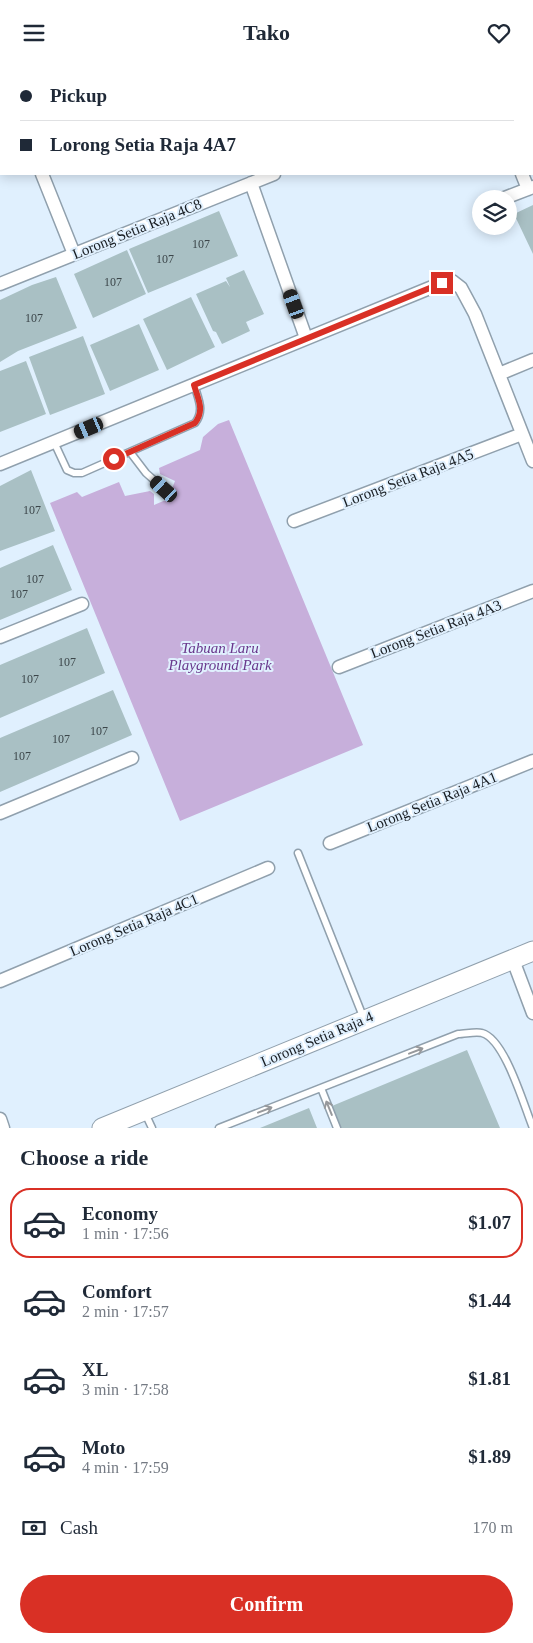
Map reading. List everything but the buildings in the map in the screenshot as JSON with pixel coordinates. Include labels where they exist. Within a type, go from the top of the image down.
[{"type":"street","points":[[42,175],[74,254]]},
{"type":"street","name":"Lorong Setia Raja 4C8","points":[[0,284],[271,175]]},
{"type":"street","points":[[517,193],[531,188],[523,175]]},
{"type":"street","points":[[251,183],[306,338]]},
{"type":"street","points":[[0,464],[306,338],[442,283],[452,281],[461,288],[476,314],[533,461]]},
{"type":"street","points":[[499,374],[533,360]]},
{"type":"street","name":"Lorong Setia Raja 4A5","points":[[294,521],[522,434]]},
{"type":"street","name":"Lorong Setia Raja 4A3","points":[[339,667],[533,591]]},
{"type":"street","points":[[0,637],[82,604]]},
{"type":"street","points":[[0,813],[132,759]]},
{"type":"street","name":"Lorong Setia Raja 4A1","points":[[330,843],[533,761]]},
{"type":"street","name":"Lorong Setia Raja 4C1","points":[[0,981],[268,868]]},
{"type":"street","name":"Lorong Setia Raja 4","points":[[102,1128],[148,1119],[364,1019],[533,951]]},
{"type":"street","points":[[513,960],[533,1013]]},
{"type":"street","points":[[0,1119],[3,1128]]},
{"type":"lane","points":[[54,443],[67,470],[74,473],[82,473],[195,423],[201,416],[201,406],[194,385]]},
{"type":"lane","points":[[130,451],[146,473],[164,489]]},
{"type":"lane","points":[[298,853],[364,1019]]},
{"type":"lane","points":[[219,1128],[458,1034],[482,1033],[496,1043],[506,1059],[533,1128]]},
{"type":"lane","points":[[321,1088],[336,1128]]},
{"type":"green space","name":"Tabuan Laru Playground Park","points":[[229,420],[363,745],[180,821],[50,503],[77,492],[82,497],[119,482],[125,496],[150,491],[154,494],[154,505],[168,499],[175,481],[160,474],[159,468],[200,450],[203,437],[218,424]]},
{"type":"route","points":[[114,459],[195,423],[201,416],[201,406],[194,385],[442,283]]}]
